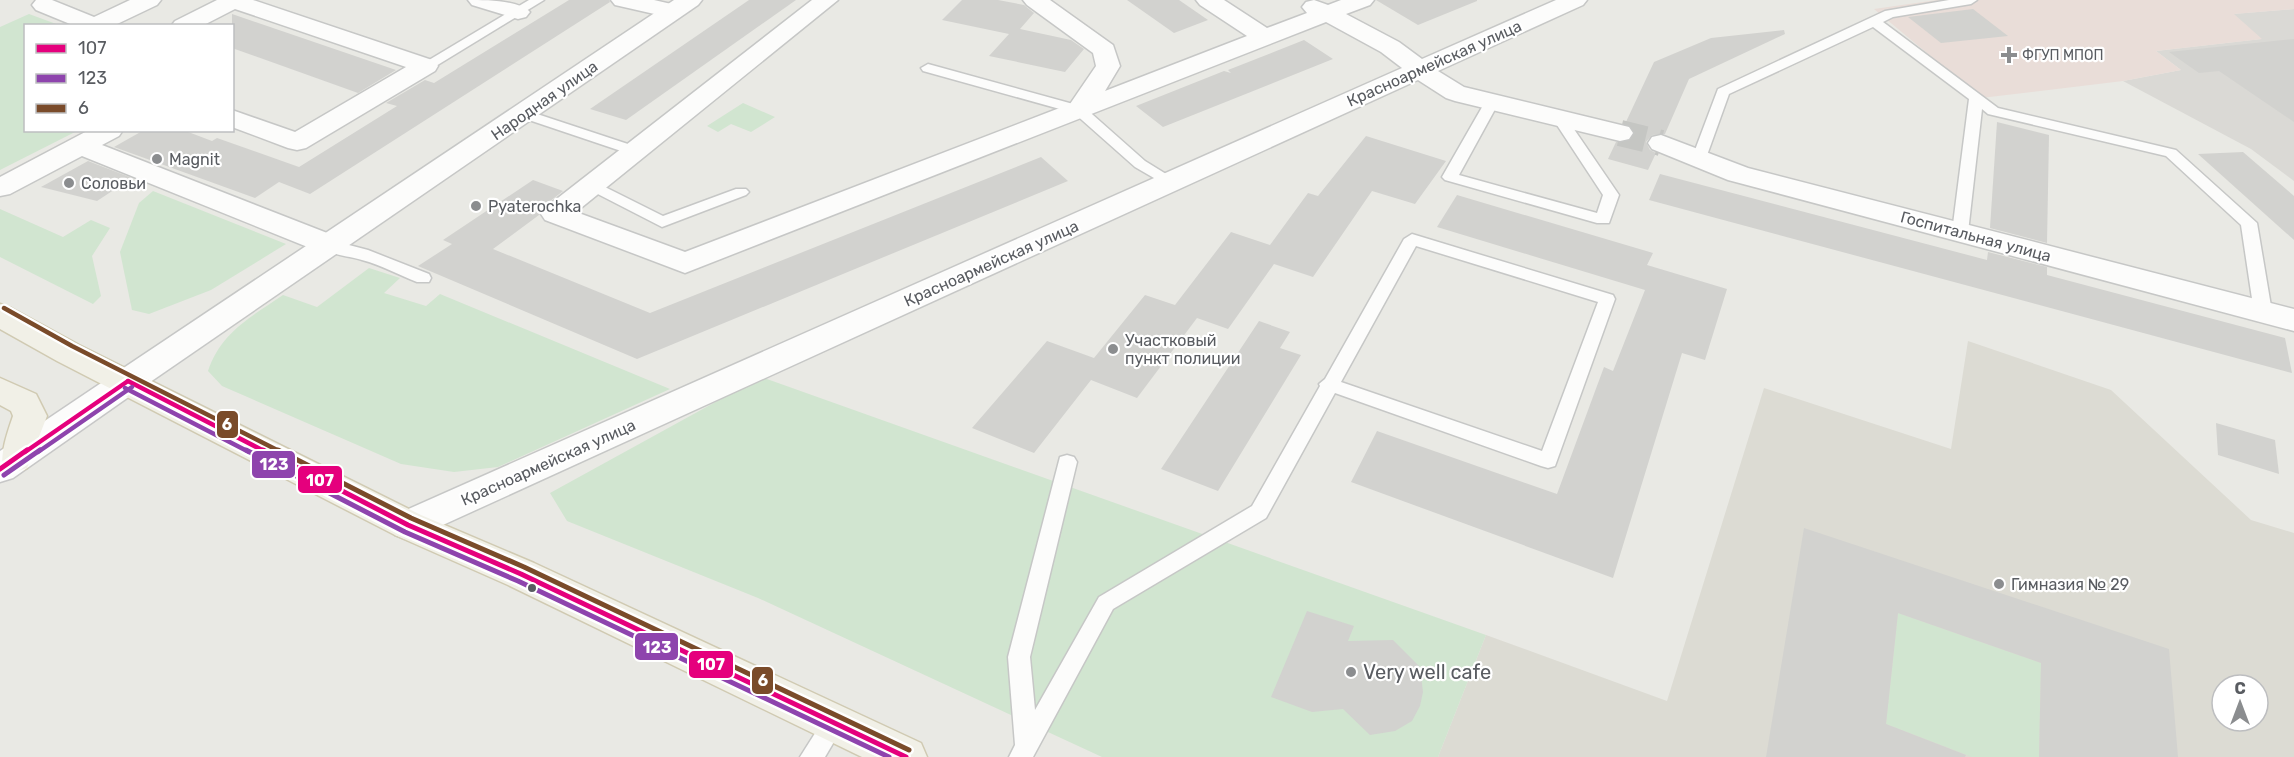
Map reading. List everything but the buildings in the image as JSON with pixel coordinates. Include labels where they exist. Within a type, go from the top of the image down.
[{"type":"main road","points":[[0,315],[68,353],[128,381],[408,525],[521,574],[906,757]]},
{"type":"main road","points":[[0,390],[24,404],[30,416],[7,464]]},
{"type":"street","points":[[55,0],[44,5],[93,24]]},
{"type":"street","points":[[98,24],[149,0]]},
{"type":"street","points":[[187,24],[234,0],[426,66]]},
{"type":"street","points":[[480,0],[528,6]]},
{"type":"street","points":[[622,0],[681,6]]},
{"type":"street","points":[[826,0],[555,214],[685,263],[1362,0]]},
{"type":"street","points":[[1035,0],[1104,50],[1108,66],[1079,110]]},
{"type":"street","points":[[1208,0],[1265,38]]},
{"type":"street","points":[[1300,0],[1390,48],[1455,93],[1620,133]]},
{"type":"street","name":"Красноармейская улица","points":[[408,525],[1575,0]]},
{"type":"street","name":"Народная улица","points":[[7,464],[681,6]]},
{"type":"street","points":[[234,119],[297,142],[426,66]]},
{"type":"street","points":[[0,188],[107,132]]},
{"type":"street","name":"Госпитальная улица","points":[[1661,143],[1738,174],[2294,320]]},
{"type":"street","points":[[82,146],[330,245]]},
{"type":"lane","points":[[1699,158],[1723,92],[1890,14],[1971,0]]},
{"type":"lane","points":[[426,66],[528,6]]},
{"type":"lane","points":[[1874,21],[1993,111],[2171,153],[2249,223],[2263,312]]},
{"type":"lane","points":[[928,68],[1079,110],[1140,164],[1171,182]]},
{"type":"lane","points":[[1960,232],[1976,99]]},
{"type":"lane","points":[[1492,102],[1450,177],[1603,220],[1611,195],[1560,119]]},
{"type":"lane","points":[[525,114],[635,151]]},
{"type":"lane","points":[[593,186],[662,222],[741,192]]},
{"type":"lane","points":[[1024,751],[1106,603],[1259,512],[1328,384],[1412,239],[1607,299],[1548,461],[1328,384]]},
{"type":"lane","points":[[330,245],[354,254],[362,254],[423,278]]},
{"type":"lane","points":[[1024,751],[1019,657],[1067,462]]},
{"type":"lane","points":[[812,757],[834,723]]},
{"type":"shaded area","points":[[1937,0],[2294,0],[2294,9],[2234,14],[2262,39],[2156,51],[2181,70],[2123,81],[1981,98],[1874,9]]},
{"type":"shaded area","points":[[2294,9],[2294,181],[2251,149],[2123,81],[2181,70],[2156,51],[2261,39],[2233,14]]},
{"type":"shaded area","name":"Гимназия № 29","points":[[1968,341],[2111,390],[2251,520],[2294,533],[2294,757],[1438,757],[1486,635],[1667,701],[1764,388],[1951,449]]},
{"type":"green space","points":[[29,14],[56,24],[24,24],[24,132],[75,132],[0,170],[0,27]]},
{"type":"green space","points":[[743,103],[775,117],[751,132],[731,124],[718,132],[707,126]]},
{"type":"green space","points":[[153,191],[286,244],[211,290],[149,314],[132,310],[120,252],[139,203]]},
{"type":"green space","points":[[0,209],[63,237],[91,220],[110,228],[92,256],[101,296],[93,304],[0,257]]},
{"type":"green space","points":[[369,268],[400,278],[384,293],[426,306],[440,294],[670,389],[498,467],[454,472],[401,464],[222,386],[208,371],[214,357],[229,336],[249,318],[283,295],[317,307]]},
{"type":"green space","points":[[761,377],[1486,635],[1438,757],[1102,757],[758,598],[567,521],[550,493]]},
{"type":"green space","points":[[1898,613],[2041,663],[2039,757],[1972,757],[1886,724]]},
{"type":"tunnel","points":[[1620,133],[1661,143]]},
{"type":"transit line","name":"6","points":[[4,308],[72,346],[411,518],[524,567],[909,750]]},
{"type":"transit line","name":"107","points":[[128,381],[408,525],[521,574],[906,757]]},
{"type":"transit line","name":"107","points":[[0,469],[128,381]]},
{"type":"transit line","name":"123","points":[[4,475],[132,387]]},
{"type":"transit line","name":"123","points":[[125,388],[405,532],[518,581],[889,757]]},
{"type":"place","name":"ФГУП МПОП","points":[[2009,55]]},
{"type":"place","name":"Magnit","points":[[157,159]]},
{"type":"place","name":"Соловьи","points":[[69,183]]},
{"type":"place","name":"Pyaterochka","points":[[476,206]]},
{"type":"place","name":"Участковый пункт полиции","points":[[1113,349]]},
{"type":"place","name":"Гимназия № 29","points":[[1999,584]]},
{"type":"place","name":"Very well cafe","points":[[1351,672]]}]
